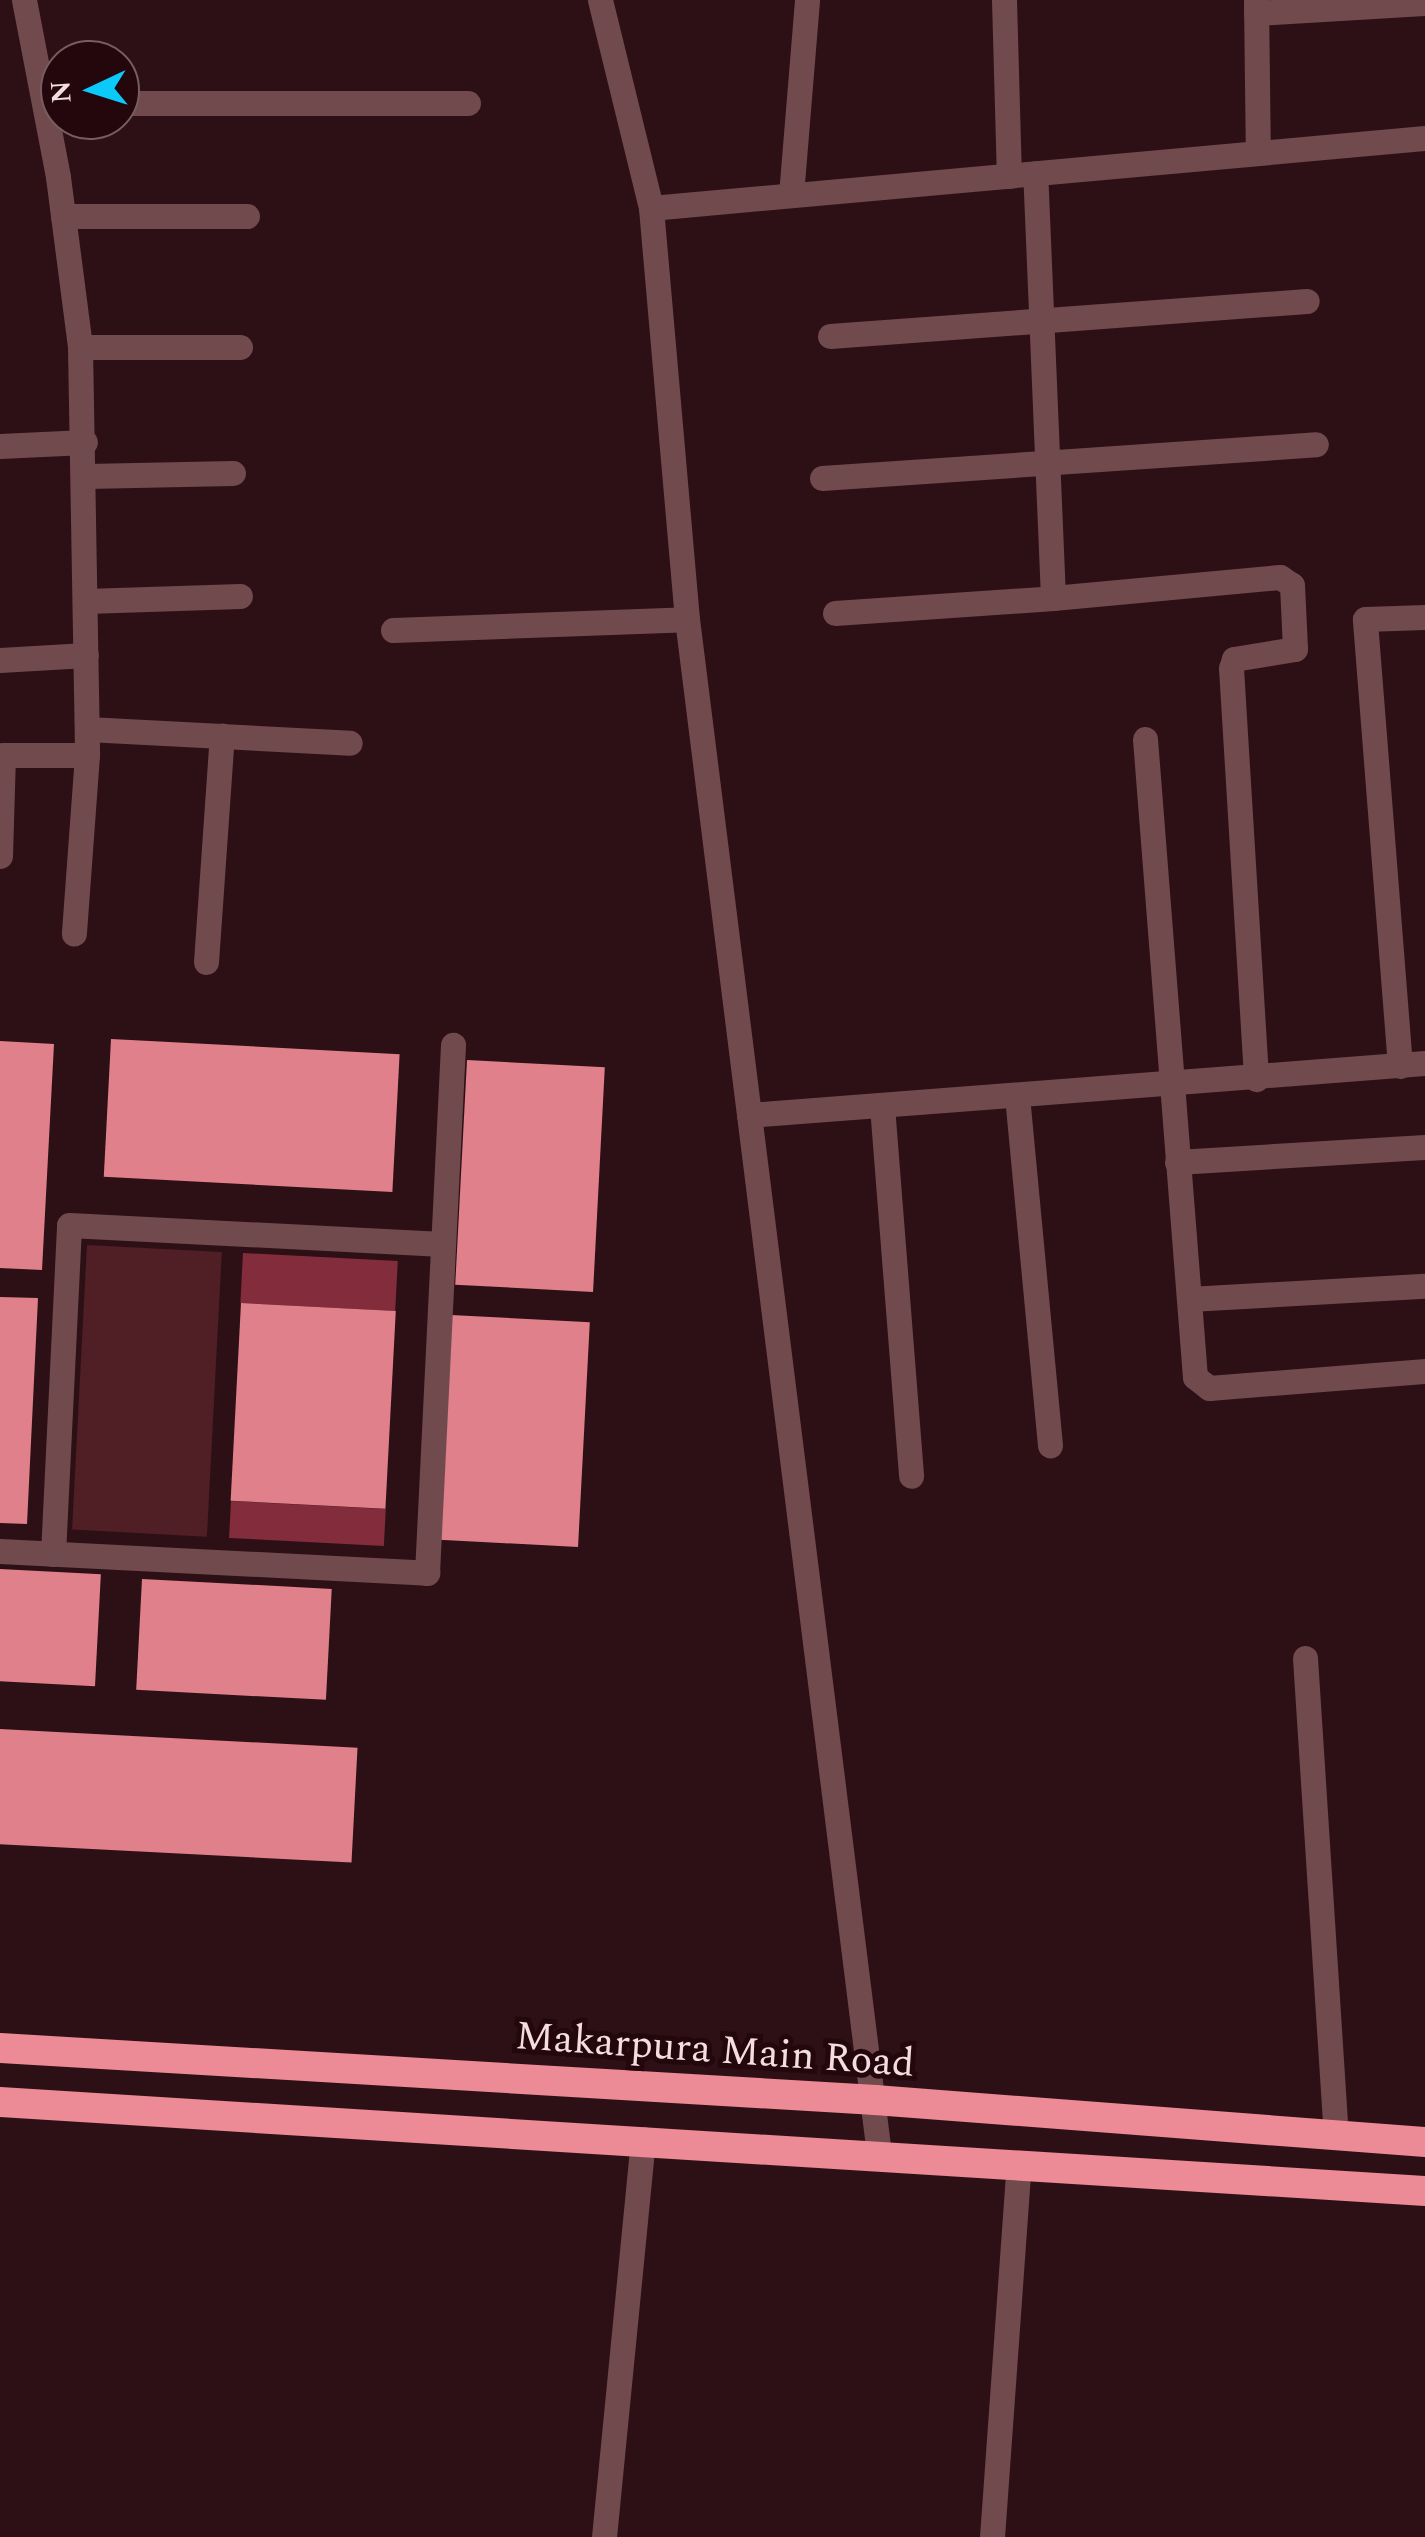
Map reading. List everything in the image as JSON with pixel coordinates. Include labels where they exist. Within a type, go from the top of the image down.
[{"type":"highway","name":"Makarpura Main Road","points":[[0,2048],[875,2100],[1425,2142]]},
{"type":"highway","points":[[0,2102],[879,2153],[1425,2191]]},
{"type":"street","points":[[24,0],[40,59]]},
{"type":"street","points":[[600,0],[651,208],[687,619],[879,2153]]},
{"type":"street","points":[[791,195],[808,0]]},
{"type":"street","points":[[1004,0],[1041,320],[1053,598]]},
{"type":"street","points":[[1258,153],[1256,6],[1425,3]]},
{"type":"street","points":[[140,103],[468,103]]},
{"type":"street","points":[[651,208],[1425,138]]},
{"type":"street","points":[[56,140],[80,347],[86,476],[87,742],[74,934]]},
{"type":"street","points":[[63,216],[246,216]]},
{"type":"street","points":[[830,336],[1307,301]]},
{"type":"street","points":[[80,347],[240,346]]},
{"type":"street","points":[[0,446],[85,442]]},
{"type":"street","points":[[822,478],[1316,444]]},
{"type":"street","points":[[86,476],[233,474]]},
{"type":"street","points":[[834,614],[1280,577],[1292,584],[1296,649],[1234,658],[1231,668],[1256,1079]]},
{"type":"street","points":[[86,601],[240,596]]},
{"type":"street","points":[[748,1115],[1170,1086],[1412,1064],[1364,619],[1425,617]]},
{"type":"street","points":[[392,630],[687,619]]},
{"type":"street","points":[[0,660],[86,655]]},
{"type":"street","points":[[206,962],[222,736]]},
{"type":"street","points":[[0,856],[4,755],[87,742],[222,736],[350,743]]},
{"type":"street","points":[[1145,738],[1188,1299],[1200,1386],[1425,1371]]},
{"type":"street","points":[[0,1551],[426,1573],[453,1044]]},
{"type":"street","points":[[1017,1096],[1050,1444]]},
{"type":"street","points":[[882,1106],[912,1476]]},
{"type":"street","points":[[1177,1162],[1425,1147]]},
{"type":"street","points":[[53,1554],[69,1225],[443,1244]]},
{"type":"street","points":[[1188,1299],[1425,1286]]},
{"type":"street","points":[[1306,1658],[1336,2137]]},
{"type":"street","points":[[604,2537],[643,2140]]},
{"type":"street","points":[[992,2537],[1020,2163]]},
{"type":"shaded area","points":[[87,1245],[222,1252],[207,1537],[72,1530]]},
{"type":"shaded area","points":[[243,1253],[398,1261],[395,1311],[240,1303]]},
{"type":"shaded area","points":[[231,1501],[386,1509],[384,1546],[229,1538]]},
{"type":"building","points":[[111,1039],[400,1054],[392,1192],[104,1177]]},
{"type":"building","points":[[0,1041],[54,1044],[42,1270],[0,1268]]},
{"type":"building","points":[[467,1060],[605,1067],[593,1292],[455,1285]]},
{"type":"building","points":[[0,1297],[38,1298],[27,1524],[0,1523]]},
{"type":"building","points":[[241,1303],[396,1311],[385,1509],[231,1501]]},
{"type":"building","points":[[451,1315],[590,1322],[578,1547],[439,1540]]},
{"type":"building","points":[[0,1569],[101,1574],[95,1686],[0,1681]]},
{"type":"building","points":[[142,1579],[332,1589],[326,1700],[136,1690]]},
{"type":"building","points":[[0,1729],[358,1748],[351,1863],[0,1844]]}]
